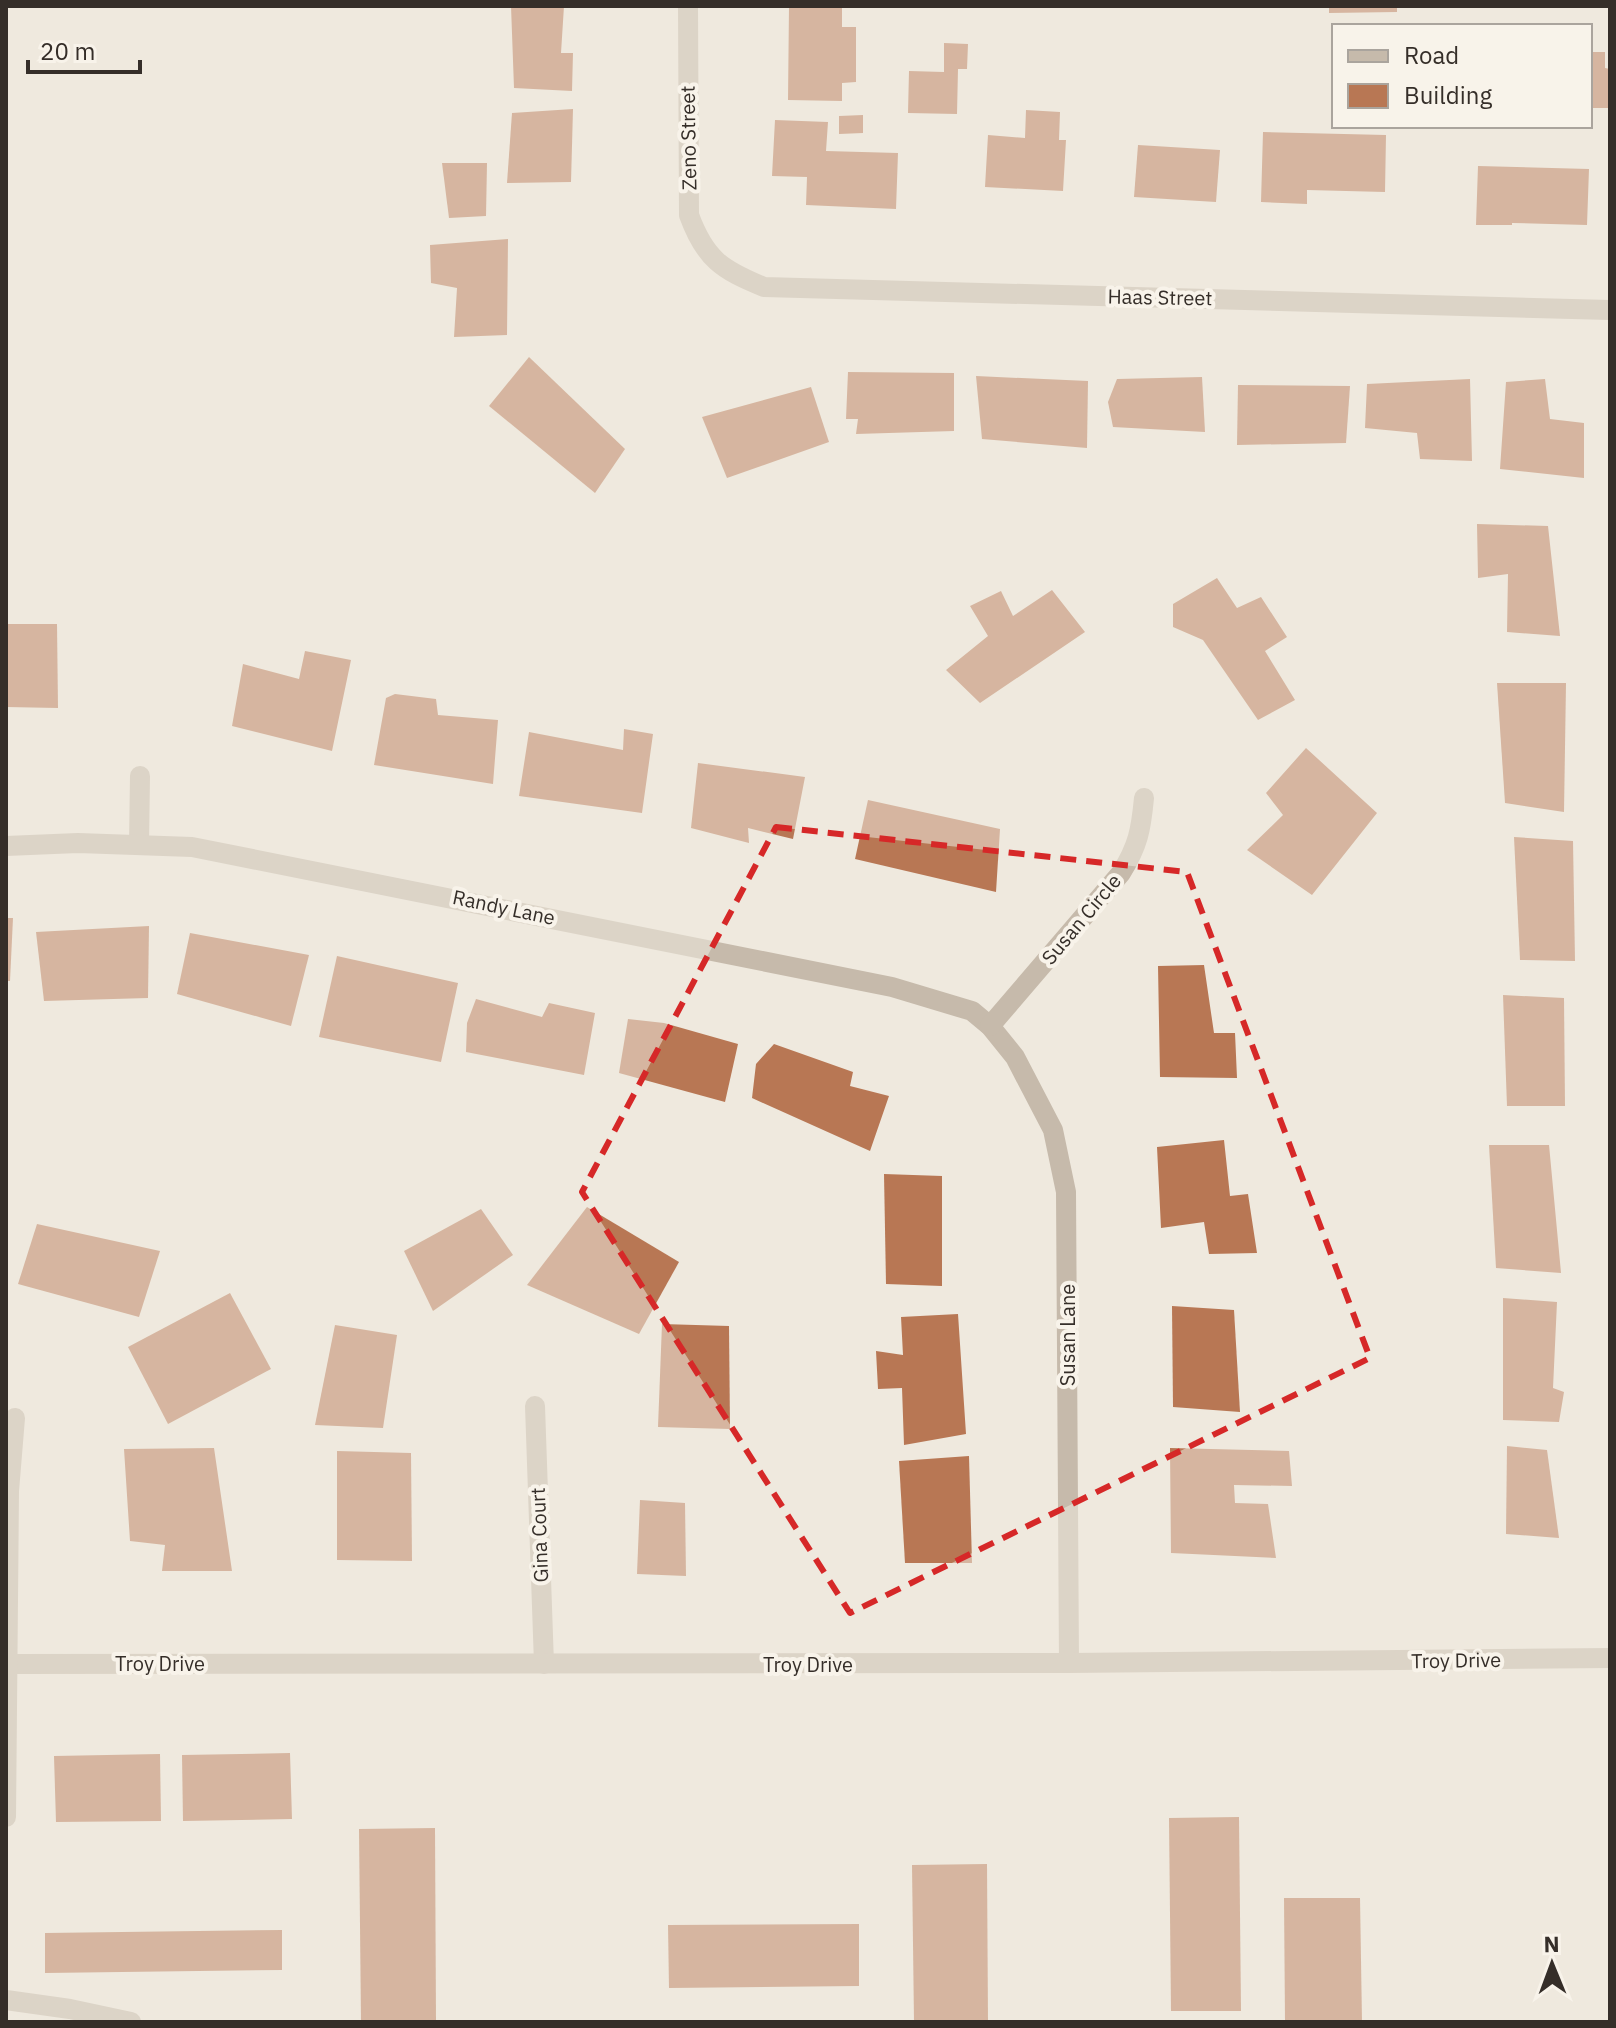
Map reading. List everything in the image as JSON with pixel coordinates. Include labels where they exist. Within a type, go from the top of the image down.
[{"type":"street","name":"Zeno Street","points":[[688,6],[689,215],[698,240],[716,262]]},
{"type":"street","name":"Haas Street","points":[[716,262],[738,277],[764,287],[1610,310]]},
{"type":"street","points":[[139,845],[140,776]]},
{"type":"street","name":"Susan Circle","points":[[990,1026],[1121,873],[1141,832],[1144,798]]},
{"type":"street","name":"Randy Lane","points":[[6,846],[78,843],[192,847],[892,987],[972,1011],[990,1026]]},
{"type":"street","name":"Susan Lane","points":[[990,1026],[1015,1057],[1053,1130],[1066,1192],[1069,1663]]},
{"type":"street","name":"Gina Court","points":[[535,1406],[544,1664]]},
{"type":"street","points":[[6,1817],[9,1491],[15,1418]]},
{"type":"street","name":"Troy Drive","points":[[7,1664],[1069,1663],[1610,1658]]},
{"type":"street","points":[[6,2000],[131,2022]]},
{"type":"highlighted area","points":[[776,827],[1187,872],[1370,1358],[850,1613],[582,1192]]},
{"type":"building","points":[[511,6],[564,6],[561,53],[573,53],[572,91],[514,88]]},
{"type":"building","points":[[789,6],[842,6],[842,27],[856,27],[856,82],[842,83],[842,101],[788,100]]},
{"type":"building","points":[[1329,6],[1397,6],[1397,12],[1329,13]]},
{"type":"building","points":[[944,43],[968,44],[967,69],[958,69],[957,114],[908,113],[909,71],[944,72]]},
{"type":"building","points":[[1592,52],[1605,52],[1605,68],[1610,69],[1610,108],[1592,108]]},
{"type":"building","points":[[573,109],[571,182],[507,183],[512,113]]},
{"type":"building","points":[[1026,110],[1060,112],[1059,140],[1066,140],[1063,191],[985,187],[988,135],[1025,138]]},
{"type":"building","points":[[863,115],[863,133],[839,134],[839,116]]},
{"type":"building","points":[[775,120],[828,122],[826,151],[898,153],[896,209],[806,205],[807,177],[772,176]]},
{"type":"building","points":[[1263,132],[1386,135],[1385,192],[1307,190],[1307,204],[1261,202]]},
{"type":"building","points":[[1138,145],[1220,150],[1216,202],[1134,197]]},
{"type":"building","points":[[442,163],[487,163],[486,216],[449,218]]},
{"type":"building","points":[[1478,166],[1589,169],[1587,225],[1476,225]]},
{"type":"building","points":[[508,239],[507,335],[454,337],[457,288],[431,283],[430,245]]},
{"type":"building","points":[[529,357],[625,449],[595,493],[489,406]]},
{"type":"building","points":[[848,372],[954,373],[954,431],[856,434],[858,419],[846,419]]},
{"type":"building","points":[[976,376],[1088,381],[1087,448],[982,439]]},
{"type":"building","points":[[1202,377],[1205,432],[1113,427],[1108,402],[1117,379]]},
{"type":"building","points":[[1470,379],[1472,461],[1420,459],[1417,433],[1365,428],[1367,384]]},
{"type":"building","points":[[1545,379],[1550,419],[1584,423],[1584,478],[1500,469],[1506,382]]},
{"type":"building","points":[[1238,385],[1350,386],[1346,443],[1237,445]]},
{"type":"building","points":[[811,387],[829,442],[727,478],[702,417]]},
{"type":"building","points":[[1477,524],[1548,526],[1560,636],[1507,632],[1508,574],[1478,578]]},
{"type":"building","points":[[1217,578],[1237,608],[1261,597],[1287,637],[1265,651],[1295,700],[1258,720],[1203,640],[1173,627],[1173,604]]},
{"type":"building","points":[[1052,590],[1085,632],[980,703],[946,670],[988,636],[970,606],[1001,591],[1013,616]]},
{"type":"building","points":[[6,624],[57,624],[58,708],[6,707]]},
{"type":"building","points":[[305,651],[351,660],[332,751],[232,726],[243,664],[299,679]]},
{"type":"building","points":[[1497,683],[1566,683],[1564,812],[1505,803]]},
{"type":"building","points":[[395,694],[436,699],[438,715],[498,720],[493,784],[374,765],[386,698]]},
{"type":"building","points":[[624,729],[653,734],[642,813],[519,796],[529,732],[623,750]]},
{"type":"building","points":[[1306,748],[1377,813],[1312,895],[1247,850],[1283,815],[1266,793]]},
{"type":"building","points":[[698,763],[805,777],[793,839],[748,828],[749,843],[691,828]]},
{"type":"building","points":[[868,800],[1000,829],[996,892],[855,859]]},
{"type":"building","points":[[1514,837],[1573,841],[1575,961],[1520,960]]},
{"type":"building","points":[[6,918],[13,918],[10,981],[6,981]]},
{"type":"building","points":[[149,926],[148,998],[44,1001],[36,932]]},
{"type":"building","points":[[190,933],[309,955],[291,1026],[177,994]]},
{"type":"building","points":[[337,956],[458,983],[441,1062],[319,1037]]},
{"type":"building","points":[[1204,965],[1214,1033],[1235,1033],[1237,1078],[1160,1077],[1158,966]]},
{"type":"building","points":[[1503,995],[1564,998],[1565,1106],[1507,1106]]},
{"type":"building","points":[[476,999],[542,1017],[549,1003],[595,1013],[584,1075],[466,1052],[467,1023]]},
{"type":"building","points":[[628,1019],[664,1023],[738,1044],[725,1102],[619,1073]]},
{"type":"building","points":[[774,1044],[853,1072],[850,1086],[889,1096],[870,1151],[752,1098],[756,1064]]},
{"type":"building","points":[[1224,1140],[1230,1196],[1248,1194],[1257,1253],[1209,1254],[1204,1222],[1161,1228],[1157,1147]]},
{"type":"building","points":[[1489,1145],[1549,1145],[1561,1273],[1496,1268]]},
{"type":"building","points":[[884,1174],[942,1176],[942,1286],[886,1284]]},
{"type":"building","points":[[587,1207],[679,1262],[639,1334],[527,1285]]},
{"type":"building","points":[[481,1209],[513,1255],[433,1311],[404,1251]]},
{"type":"building","points":[[37,1224],[160,1251],[139,1317],[18,1284]]},
{"type":"building","points":[[230,1293],[271,1369],[168,1424],[128,1347]]},
{"type":"building","points":[[1503,1298],[1557,1302],[1553,1388],[1564,1392],[1559,1422],[1503,1420]]},
{"type":"building","points":[[1172,1306],[1234,1310],[1240,1412],[1173,1407]]},
{"type":"building","points":[[958,1314],[966,1434],[904,1445],[902,1388],[878,1389],[876,1351],[903,1355],[901,1317]]},
{"type":"building","points":[[662,1324],[729,1326],[730,1429],[658,1427]]},
{"type":"building","points":[[335,1325],[397,1335],[383,1428],[315,1425]]},
{"type":"building","points":[[1507,1446],[1547,1450],[1559,1538],[1506,1534]]},
{"type":"building","points":[[214,1448],[232,1571],[162,1571],[165,1545],[130,1541],[124,1449]]},
{"type":"building","points":[[1170,1448],[1289,1451],[1292,1486],[1234,1485],[1235,1503],[1268,1504],[1276,1558],[1171,1553]]},
{"type":"building","points":[[337,1451],[411,1453],[412,1561],[337,1560]]},
{"type":"building","points":[[969,1456],[972,1563],[905,1563],[899,1461]]},
{"type":"building","points":[[640,1500],[685,1503],[686,1576],[637,1574]]},
{"type":"building","points":[[290,1753],[292,1819],[183,1821],[182,1755]]},
{"type":"building","points":[[160,1754],[161,1821],[56,1822],[54,1756]]},
{"type":"building","points":[[1239,1817],[1241,2011],[1171,2011],[1169,1818]]},
{"type":"building","points":[[435,1828],[436,2022],[361,2022],[359,1829]]},
{"type":"building","points":[[987,1864],[988,2022],[914,2022],[912,1865]]},
{"type":"building","points":[[1284,1898],[1360,1898],[1362,2022],[1285,2022]]},
{"type":"building","points":[[859,1924],[859,1986],[669,1988],[668,1925]]},
{"type":"building","points":[[282,1930],[282,1970],[45,1973],[45,1933]]}]
